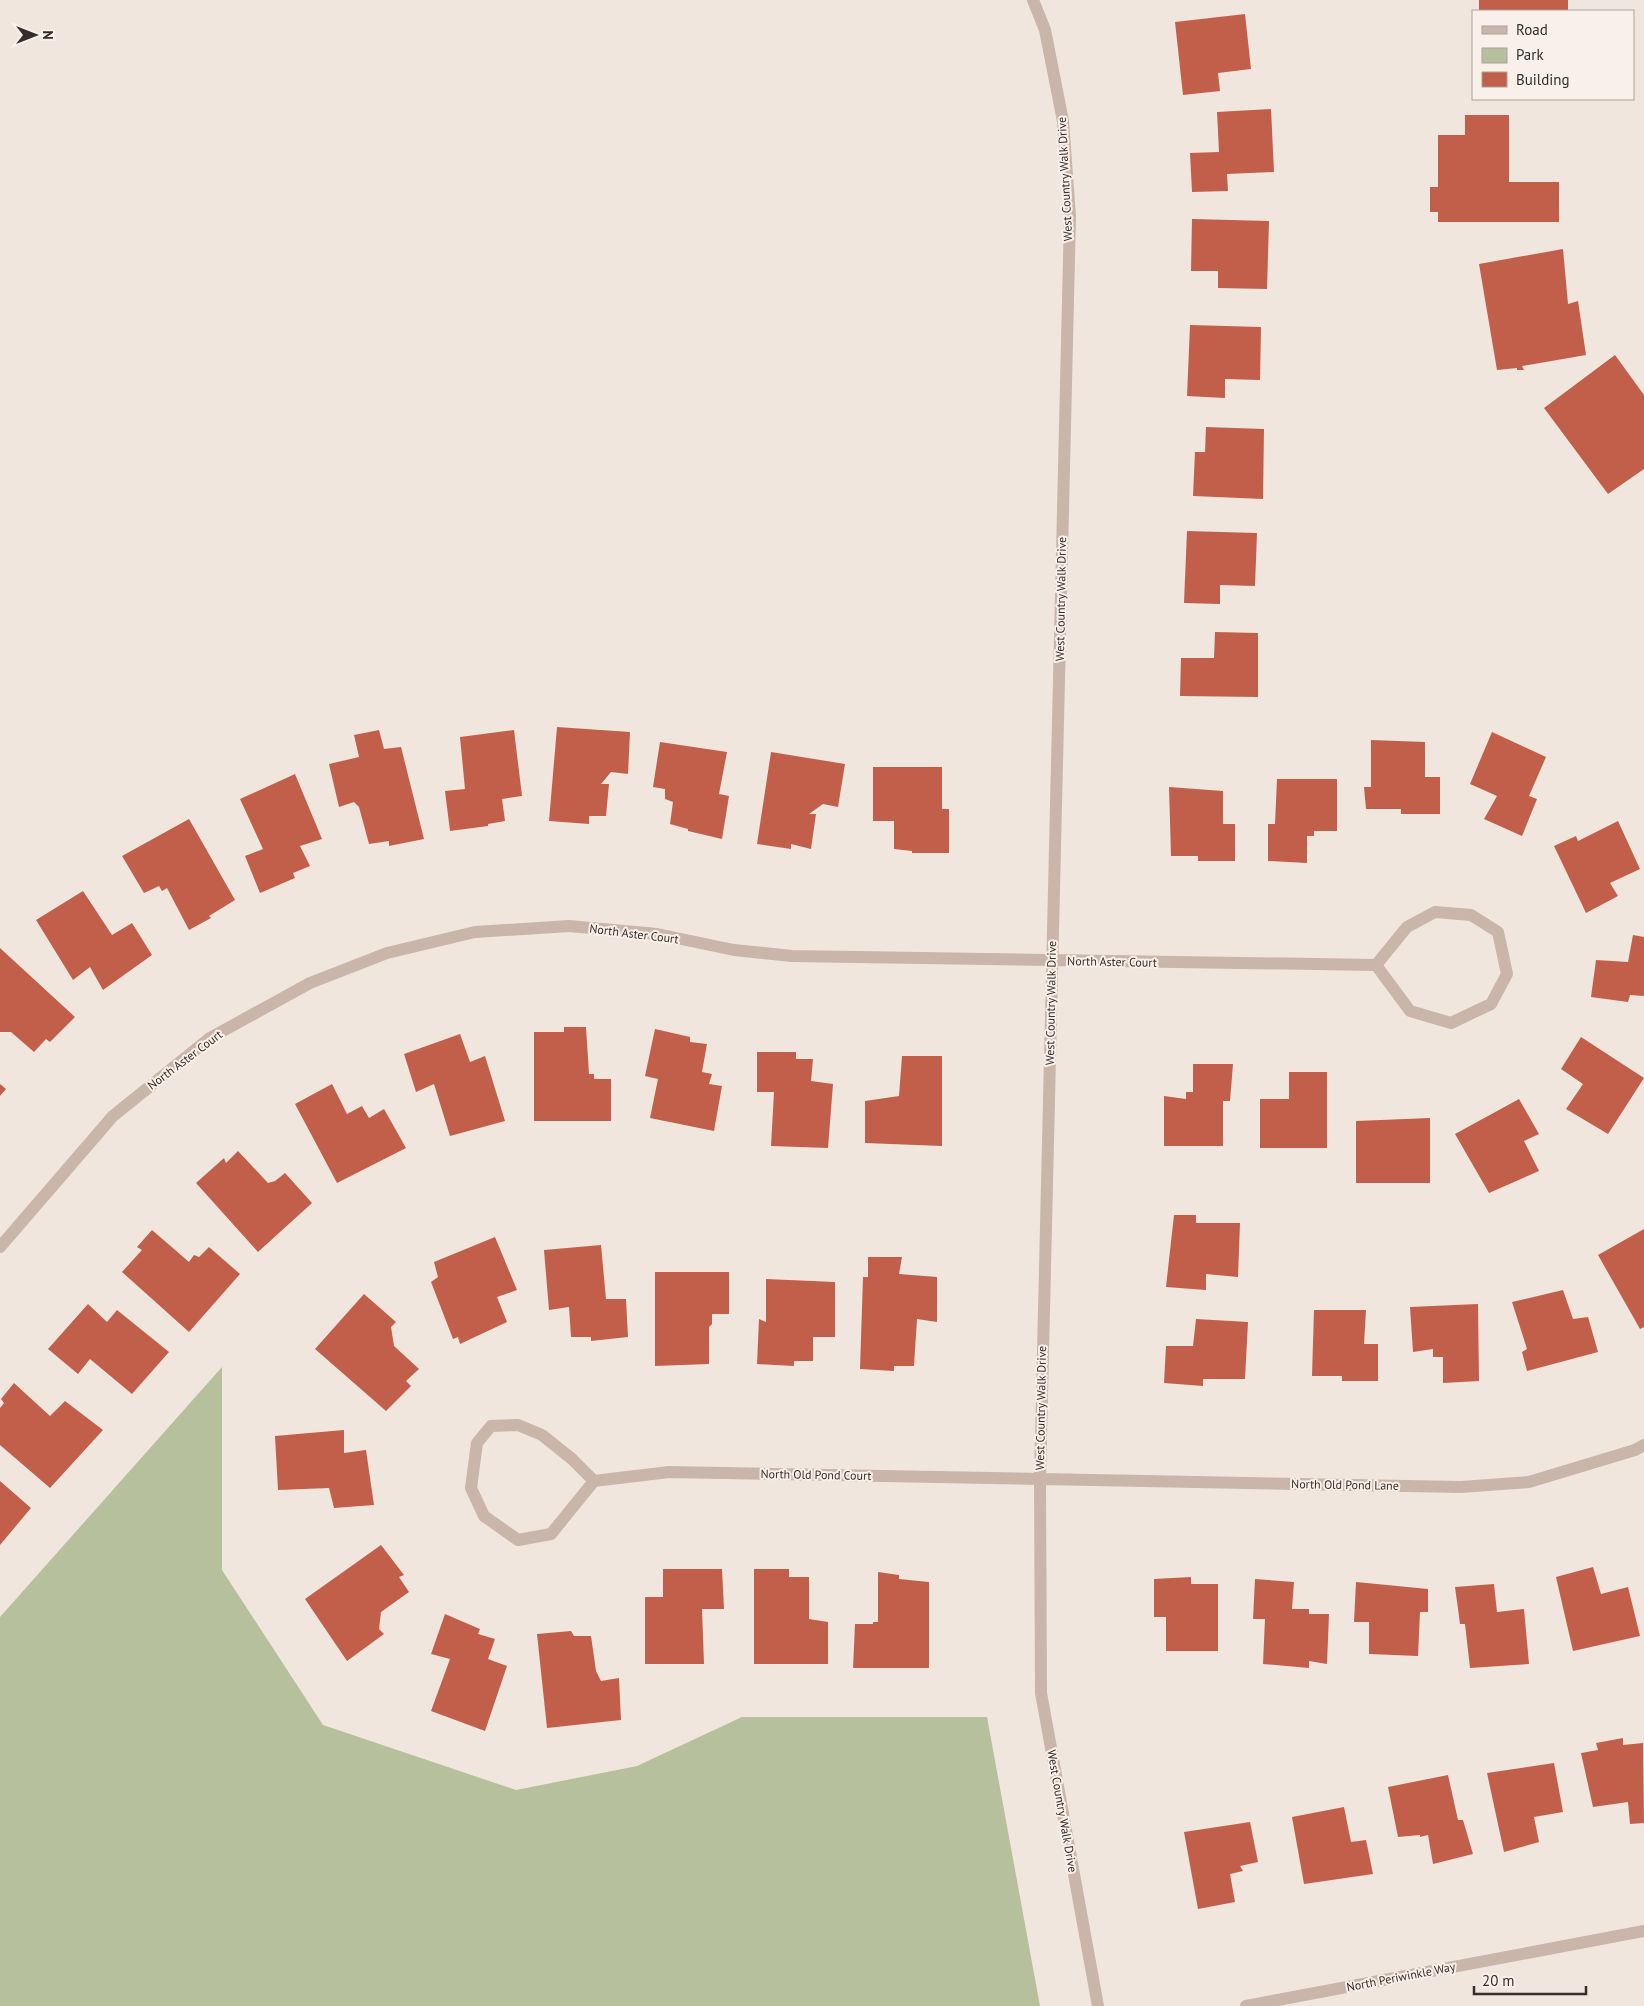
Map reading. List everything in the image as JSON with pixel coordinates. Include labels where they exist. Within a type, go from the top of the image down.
[{"type":"street","name":"West Country Walk Drive","points":[[1033,0],[1045,30],[1063,121],[1070,216],[1040,1479],[1041,1693],[1098,2006]]},
{"type":"street","points":[[1434,912],[1471,915],[1498,932],[1507,974],[1491,1004],[1451,1023],[1410,1011],[1376,966],[1406,927],[1434,912]]},
{"type":"street","name":"North Aster Court","points":[[0,1247],[113,1116],[210,1038],[310,983],[387,953],[475,932],[569,926],[656,934],[734,950],[792,956],[1376,966]]},
{"type":"street","points":[[518,1425],[542,1435],[572,1459],[594,1481],[551,1534],[518,1540],[484,1516],[471,1488],[477,1442],[491,1426],[518,1425]]},
{"type":"street","name":"North Old Pond Lane","points":[[1040,1479],[1461,1487],[1529,1482],[1634,1450],[1644,1445]]},
{"type":"street","name":"North Old Pond Court","points":[[594,1481],[669,1472],[1040,1479]]},
{"type":"street","name":"North Periwinkle Way","points":[[1246,2006],[1644,1931]]},
{"type":"green space","points":[[222,1367],[222,1570],[323,1725],[516,1790],[637,1766],[742,1717],[987,1717],[1040,2006],[0,2006],[0,1617]]},
{"type":"building","points":[[1479,0],[1568,0],[1568,10],[1479,10]]},
{"type":"building","points":[[1245,14],[1251,69],[1218,73],[1220,91],[1183,95],[1175,22]]},
{"type":"building","points":[[1271,109],[1274,172],[1227,174],[1228,191],[1192,192],[1190,153],[1219,152],[1217,112]]},
{"type":"building","points":[[1465,115],[1509,115],[1509,182],[1559,182],[1559,222],[1438,222],[1438,212],[1430,212],[1430,187],[1438,187],[1438,135],[1465,135]]},
{"type":"building","points":[[1192,219],[1269,221],[1267,289],[1218,288],[1218,271],[1191,271]]},
{"type":"building","points":[[1563,249],[1568,304],[1578,301],[1586,355],[1522,366],[1524,370],[1517,370],[1517,368],[1497,370],[1479,264]]},
{"type":"building","points":[[1190,325],[1261,327],[1260,380],[1225,379],[1225,398],[1187,396]]},
{"type":"building","points":[[1615,355],[1644,395],[1644,469],[1608,494],[1544,408]]},
{"type":"building","points":[[1206,427],[1264,429],[1263,499],[1193,496],[1195,452],[1205,452]]},
{"type":"building","points":[[1187,531],[1257,533],[1255,586],[1220,585],[1220,604],[1184,603]]},
{"type":"building","points":[[1215,632],[1258,633],[1258,697],[1180,696],[1181,658],[1214,658]]},
{"type":"building","points":[[557,727],[630,732],[628,774],[611,772],[601,784],[609,784],[606,816],[589,816],[589,824],[549,821]]},
{"type":"building","points":[[379,730],[384,749],[401,747],[424,839],[389,846],[389,841],[369,844],[359,807],[354,802],[339,807],[329,764],[359,757],[354,735]]},
{"type":"building","points":[[514,730],[522,796],[502,799],[505,821],[488,824],[488,826],[450,831],[445,791],[465,789],[460,737]]},
{"type":"building","points":[[1492,732],[1546,757],[1529,796],[1537,799],[1522,836],[1484,819],[1497,796],[1470,784]]},
{"type":"building","points":[[1371,740],[1425,742],[1425,777],[1440,777],[1440,814],[1401,814],[1401,809],[1366,809],[1364,787],[1371,787]]},
{"type":"building","points":[[660,742],[727,752],[719,794],[729,796],[722,839],[688,831],[688,829],[670,824],[673,802],[665,799],[665,789],[653,787]]},
{"type":"building","points":[[771,752],[845,764],[838,807],[823,804],[809,814],[816,814],[811,849],[791,844],[791,849],[757,844]]},
{"type":"building","points":[[873,767],[942,767],[942,809],[949,809],[949,853],[912,853],[912,851],[894,849],[894,821],[873,821]]},
{"type":"building","points":[[295,774],[322,839],[300,846],[310,866],[293,873],[295,878],[260,893],[245,856],[263,849],[240,799]]},
{"type":"building","points":[[1277,779],[1337,779],[1337,831],[1314,831],[1314,836],[1307,836],[1307,863],[1268,861],[1268,824],[1275,824]]},
{"type":"building","points":[[1169,787],[1223,791],[1223,824],[1235,824],[1235,861],[1198,861],[1198,856],[1171,856]]},
{"type":"building","points":[[189,819],[235,900],[209,916],[211,918],[189,930],[167,888],[162,891],[159,886],[144,893],[122,856]]},
{"type":"building","points":[[1618,821],[1640,869],[1610,883],[1618,896],[1586,913],[1554,846],[1576,836],[1578,841]]},
{"type":"building","points":[[83,891],[112,935],[132,923],[152,955],[103,990],[90,967],[73,980],[36,920]]},
{"type":"building","points":[[1633,935],[1644,937],[1644,996],[1630,995],[1628,1002],[1591,997],[1596,960],[1628,962]]},
{"type":"building","points":[[0,948],[75,1017],[50,1042],[46,1039],[34,1052],[11,1032],[0,1032]]},
{"type":"building","points":[[564,1027],[586,1027],[589,1074],[594,1074],[594,1079],[611,1079],[611,1121],[534,1121],[534,1032],[564,1032]]},
{"type":"building","points":[[655,1029],[690,1037],[690,1042],[707,1044],[702,1072],[712,1074],[709,1084],[722,1086],[714,1131],[650,1118],[658,1079],[645,1076]]},
{"type":"building","points":[[460,1034],[470,1062],[485,1056],[505,1121],[450,1136],[434,1084],[416,1092],[404,1054]]},
{"type":"building","points":[[1581,1037],[1644,1078],[1608,1134],[1566,1109],[1583,1084],[1561,1069]]},
{"type":"building","points":[[757,1052],[796,1052],[796,1059],[813,1059],[811,1081],[833,1084],[828,1148],[771,1146],[774,1092],[757,1092]]},
{"type":"building","points":[[902,1056],[942,1056],[942,1146],[865,1143],[865,1101],[899,1096]]},
{"type":"building","points":[[1193,1064],[1233,1064],[1230,1101],[1223,1101],[1223,1146],[1164,1146],[1164,1096],[1186,1099],[1186,1092],[1193,1092]]},
{"type":"building","points":[[1289,1072],[1327,1072],[1327,1148],[1260,1148],[1260,1099],[1289,1099]]},
{"type":"building","points":[[0,1084],[6,1089],[0,1096]]},
{"type":"building","points":[[332,1084],[347,1114],[362,1106],[369,1118],[384,1109],[406,1148],[337,1183],[295,1104]]},
{"type":"building","points":[[1519,1099],[1539,1134],[1524,1141],[1539,1171],[1489,1193],[1455,1134]]},
{"type":"building","points":[[1430,1118],[1430,1183],[1356,1183],[1356,1121]]},
{"type":"building","points":[[238,1151],[268,1183],[275,1181],[285,1173],[312,1203],[258,1252],[196,1183],[224,1158],[226,1163]]},
{"type":"building","points":[[1174,1215],[1196,1215],[1196,1223],[1240,1223],[1238,1277],[1206,1274],[1206,1290],[1166,1287]]},
{"type":"building","points":[[1644,1229],[1644,1327],[1640,1329],[1598,1255]]},
{"type":"building","points":[[152,1230],[189,1262],[194,1255],[199,1257],[209,1247],[240,1274],[189,1332],[122,1272],[142,1250],[137,1247]]},
{"type":"building","points":[[495,1237],[517,1290],[497,1297],[507,1322],[460,1344],[458,1337],[453,1339],[431,1282],[438,1277],[434,1262]]},
{"type":"building","points":[[601,1245],[606,1299],[626,1299],[628,1337],[591,1341],[591,1337],[571,1337],[569,1307],[549,1310],[544,1250]]},
{"type":"building","points":[[868,1257],[902,1257],[899,1274],[937,1277],[937,1322],[917,1319],[914,1366],[894,1366],[894,1371],[860,1369],[863,1277],[868,1277]]},
{"type":"building","points":[[655,1272],[729,1272],[729,1314],[712,1314],[712,1324],[709,1327],[709,1364],[655,1366]]},
{"type":"building","points":[[766,1279],[835,1282],[835,1337],[813,1337],[813,1361],[794,1361],[794,1366],[757,1364],[759,1319],[766,1322]]},
{"type":"building","points":[[1563,1290],[1573,1319],[1588,1317],[1598,1352],[1527,1371],[1522,1352],[1527,1349],[1512,1302]]},
{"type":"building","points":[[364,1294],[396,1322],[391,1327],[394,1346],[419,1369],[406,1381],[411,1386],[386,1411],[315,1349]]},
{"type":"building","points":[[88,1304],[107,1322],[117,1310],[169,1352],[132,1394],[90,1359],[78,1374],[48,1349]]},
{"type":"building","points":[[1478,1304],[1479,1381],[1443,1383],[1443,1357],[1433,1357],[1433,1349],[1413,1352],[1410,1307]]},
{"type":"building","points":[[1314,1310],[1366,1310],[1364,1344],[1378,1344],[1378,1381],[1342,1381],[1342,1376],[1312,1376]]},
{"type":"building","points":[[1196,1319],[1248,1322],[1245,1379],[1203,1379],[1203,1386],[1164,1383],[1166,1346],[1193,1346]]},
{"type":"building","points":[[14,1383],[50,1416],[65,1401],[103,1430],[50,1488],[0,1445],[0,1408],[4,1403],[1,1399]]},
{"type":"building","points":[[344,1430],[344,1453],[366,1450],[374,1505],[334,1508],[329,1488],[278,1490],[275,1436]]},
{"type":"building","points":[[0,1481],[31,1508],[0,1545]]},
{"type":"building","points":[[381,1545],[404,1575],[399,1577],[409,1592],[381,1612],[379,1629],[384,1634],[347,1661],[305,1599]]},
{"type":"building","points":[[1593,1567],[1601,1594],[1628,1587],[1640,1636],[1573,1651],[1556,1577]]},
{"type":"building","points":[[663,1569],[722,1569],[724,1609],[702,1609],[704,1664],[645,1664],[645,1597],[663,1597]]},
{"type":"building","points":[[754,1569],[789,1569],[789,1577],[809,1577],[809,1619],[828,1622],[828,1664],[754,1664]]},
{"type":"building","points":[[878,1572],[899,1575],[899,1579],[929,1582],[929,1668],[853,1668],[855,1624],[873,1624],[873,1622],[878,1622]]},
{"type":"building","points":[[1191,1577],[1191,1584],[1218,1584],[1218,1651],[1166,1651],[1166,1617],[1154,1617],[1154,1579]]},
{"type":"building","points":[[1255,1579],[1294,1582],[1292,1609],[1309,1609],[1309,1614],[1329,1614],[1327,1664],[1309,1661],[1309,1668],[1263,1664],[1265,1619],[1253,1619]]},
{"type":"building","points":[[1356,1582],[1428,1589],[1428,1612],[1420,1612],[1418,1656],[1369,1654],[1369,1622],[1354,1622]]},
{"type":"building","points":[[1494,1584],[1497,1612],[1524,1609],[1529,1664],[1470,1668],[1465,1624],[1460,1624],[1455,1587]]},
{"type":"building","points":[[445,1614],[480,1629],[478,1634],[495,1639],[488,1659],[507,1666],[485,1731],[431,1711],[450,1659],[431,1654]]},
{"type":"building","points":[[571,1631],[574,1636],[591,1636],[596,1671],[601,1681],[619,1678],[621,1720],[547,1728],[537,1634]]},
{"type":"building","points":[[1623,1738],[1623,1745],[1643,1743],[1644,1823],[1630,1824],[1628,1802],[1593,1807],[1581,1753],[1598,1750],[1596,1743]]},
{"type":"building","points":[[1554,1763],[1563,1812],[1534,1817],[1539,1842],[1504,1852],[1487,1773]]},
{"type":"building","points":[[1448,1775],[1458,1820],[1463,1820],[1473,1854],[1433,1864],[1428,1835],[1398,1837],[1388,1787]]},
{"type":"building","points":[[1344,1807],[1351,1842],[1366,1840],[1373,1874],[1304,1884],[1292,1817]]},
{"type":"building","points":[[1250,1822],[1258,1862],[1240,1866],[1243,1871],[1230,1874],[1235,1902],[1198,1909],[1184,1832]]}]
